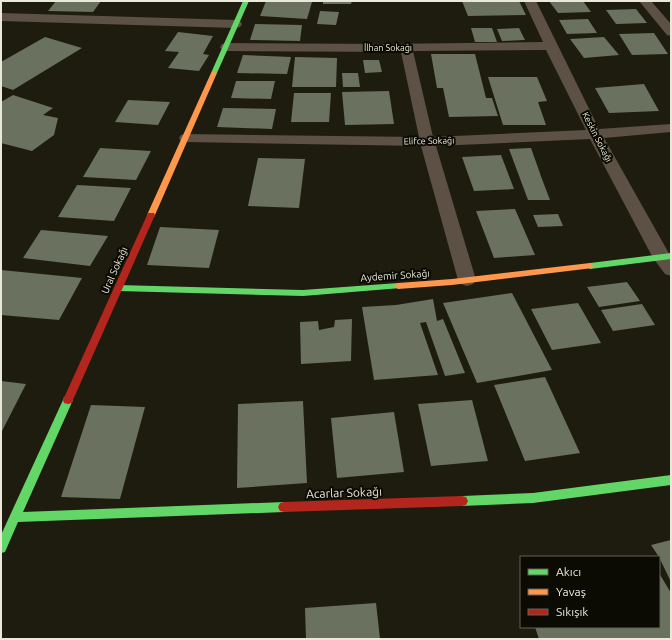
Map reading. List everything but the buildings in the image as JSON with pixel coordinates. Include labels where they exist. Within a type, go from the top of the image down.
[{"type":"street","name":"Ural Sokağı","points":[[1,548],[16,518],[246,1]]},
{"type":"street","name":"Keskin Sokağı","points":[[530,1],[550,46],[594,134],[666,257],[671,270]]},
{"type":"street","points":[[645,1],[671,32]]},
{"type":"street","points":[[1,18],[95,18],[236,24]]},
{"type":"street","name":"İlhan Sokağı","points":[[226,47],[406,48],[550,46]]},
{"type":"street","points":[[406,48],[427,142],[467,280]]},
{"type":"street","name":"Elifce Sokağı","points":[[186,138],[427,142],[594,134],[671,128]]},
{"type":"street","name":"Aydemir Sokağı","points":[[118,288],[303,293],[467,280],[666,257]]},
{"type":"street","name":"Acarlar Sokağı","points":[[16,518],[533,498],[671,480]]},
{"type":"traffic: fast","points":[[214,73],[246,1]]},
{"type":"traffic: fast","points":[[590,266],[671,256]]},
{"type":"traffic: fast","points":[[118,288],[303,293],[398,286]]},
{"type":"traffic: fast","points":[[1,548],[68,400]]},
{"type":"traffic: fast","points":[[462,501],[533,498],[671,480]]},
{"type":"traffic: fast","points":[[16,517],[284,507]]},
{"type":"traffic: slow","points":[[151,215],[214,73]]},
{"type":"traffic: slow","points":[[398,286],[452,282],[590,266]]},
{"type":"traffic: jam","points":[[68,400],[151,215]]},
{"type":"traffic: jam","points":[[284,507],[462,501]]}]
